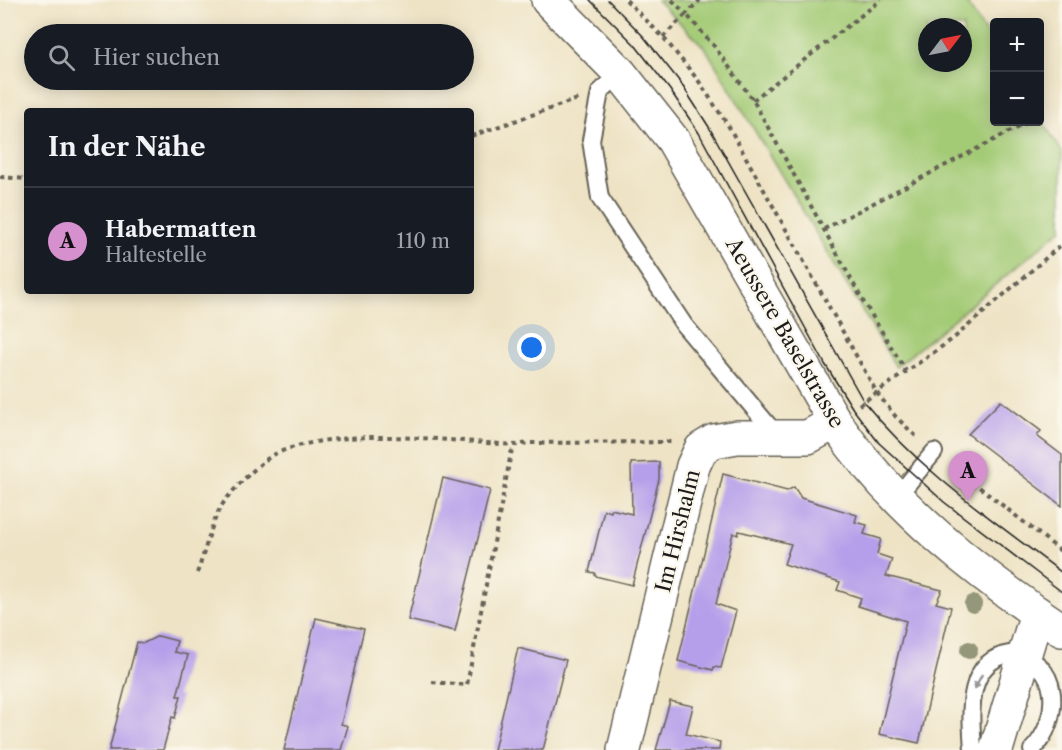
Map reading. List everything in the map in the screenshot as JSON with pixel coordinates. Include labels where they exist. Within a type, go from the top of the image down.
[{"type":"main road","name":"Aeussere Baselstrasse","points":[[548,0],[610,82],[673,140],[835,422],[856,453],[897,498],[940,537],[1050,621]]},
{"type":"main road","name":"Im Hirshalm","points":[[624,750],[693,466],[707,443],[737,436],[808,437],[835,422]]},
{"type":"main road","points":[[996,750],[1023,657],[1050,621]]},
{"type":"lane","points":[[610,82],[591,140],[600,198],[684,325],[778,437]]},
{"type":"lane","points":[[897,498],[934,452]]},
{"type":"lane","points":[[973,750],[970,714],[971,696],[976,681],[996,658],[1010,654],[1023,657],[1042,668],[1052,690],[1053,717],[1050,729],[1032,750]]},
{"type":"path","points":[[626,0],[663,37],[698,80],[729,127],[877,393],[896,417],[934,452],[1062,552]]},
{"type":"path","points":[[672,0],[686,14],[753,100],[863,301],[906,371]]},
{"type":"path","points":[[663,37],[700,0]]},
{"type":"path","points":[[753,100],[881,0]]},
{"type":"path","points":[[474,135],[610,82]]},
{"type":"path","points":[[824,229],[1020,126]]},
{"type":"path","points":[[0,177],[24,178]]},
{"type":"path","points":[[877,393],[954,338],[1062,244]]},
{"type":"path","points":[[197,573],[223,503],[237,486],[273,455],[320,440],[406,438],[516,445],[529,442],[707,443]]},
{"type":"path","points":[[432,682],[467,685],[511,453],[516,445]]},
{"type":"green space","points":[[657,0],[965,0],[990,40],[990,126],[1044,126],[1044,123],[1062,152],[1062,229],[896,367],[706,49]]},
{"type":"building","points":[[1001,401],[1041,431],[1037,436],[1062,455],[1062,506],[968,434]]},
{"type":"building","points":[[659,462],[659,479],[632,585],[595,576],[595,573],[589,572],[604,510],[611,512],[611,509],[632,514],[631,463]]},
{"type":"building","points":[[723,474],[787,491],[794,487],[801,498],[857,515],[855,522],[867,525],[864,534],[881,539],[877,554],[892,559],[886,576],[942,590],[936,603],[951,607],[919,743],[879,734],[906,621],[858,606],[861,598],[837,590],[840,582],[784,564],[791,544],[739,531],[738,535],[733,533],[716,604],[736,611],[721,668],[714,667],[713,670],[678,661]]},
{"type":"building","points":[[443,478],[490,490],[455,631],[408,620]]},
{"type":"building","points":[[316,618],[364,629],[341,724],[348,726],[341,750],[284,750]]},
{"type":"building","points":[[158,636],[177,641],[174,652],[188,655],[177,696],[181,696],[175,718],[172,717],[163,750],[109,750],[137,642],[144,643]]},
{"type":"building","points":[[518,648],[566,660],[543,750],[494,750]]},
{"type":"building","points":[[670,701],[693,706],[686,734],[720,742],[719,750],[656,750]]},
{"type":"tram line","points":[[590,0],[635,45],[670,90],[699,133],[825,364],[853,409],[879,443],[944,502],[1062,592]]},
{"type":"tram line","points":[[608,0],[644,37],[680,82],[709,127],[864,402],[886,427],[933,472],[1062,573]]},
{"type":"place","name":"Habermatten","points":[[968,501]]}]
